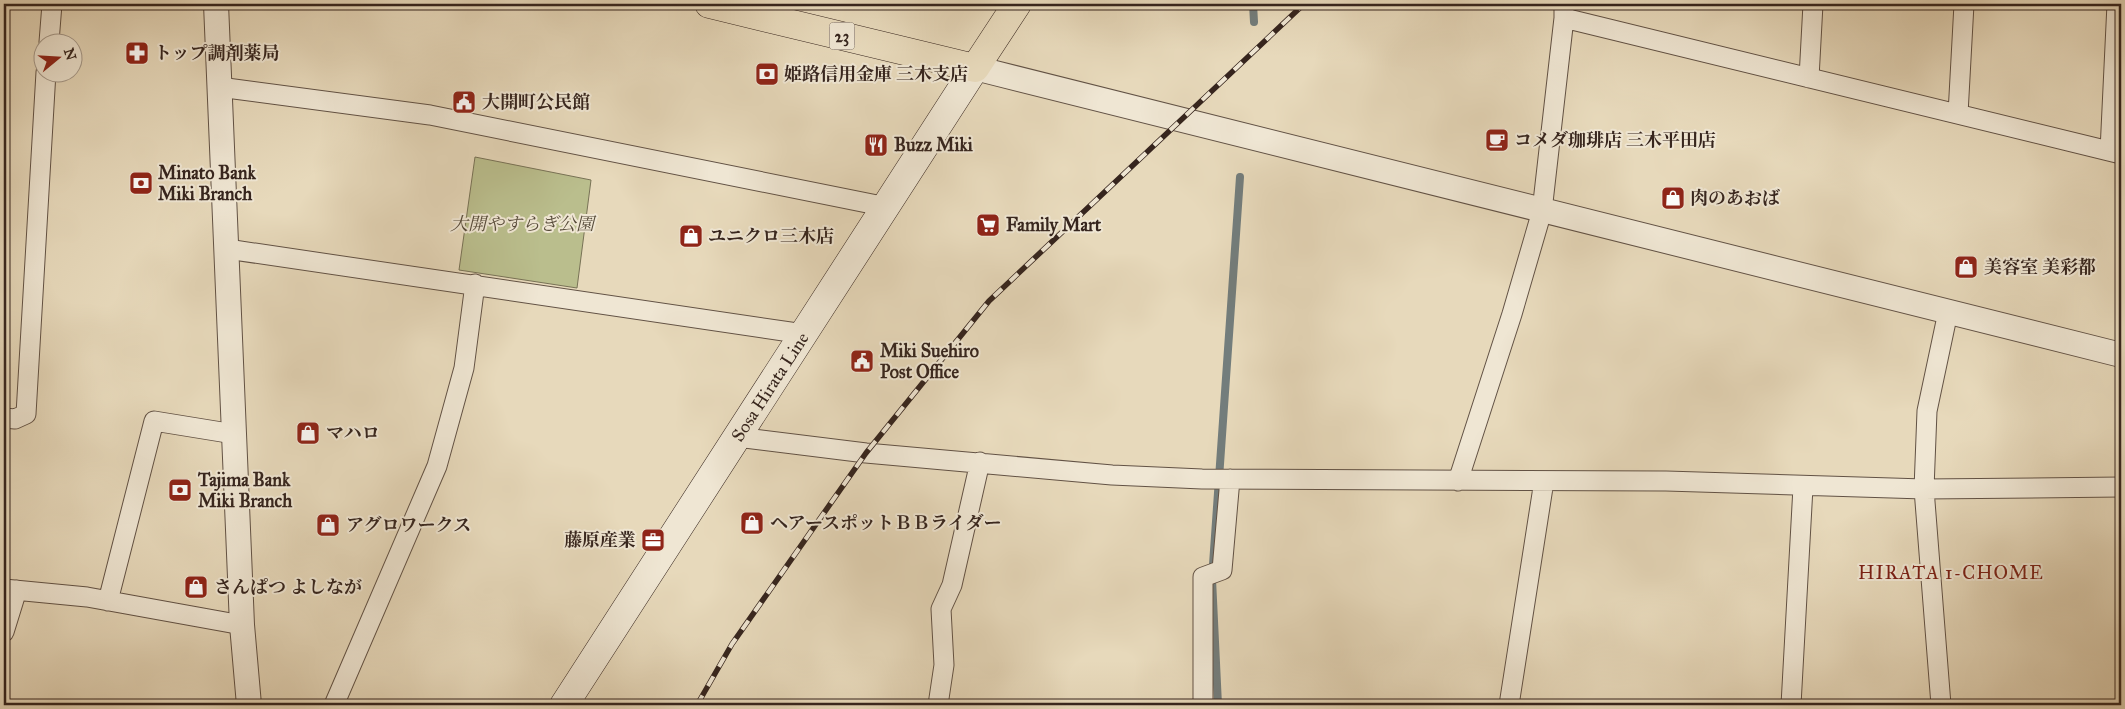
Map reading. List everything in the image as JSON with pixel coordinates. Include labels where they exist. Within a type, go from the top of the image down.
[{"type":"main road","name":"23","points":[[709,4],[975,68]]},
{"type":"main road","points":[[975,68],[1017,4]]},
{"type":"main road","name":"Sosa Hirata Line","points":[[564,705],[975,68]]},
{"type":"street","points":[[50,32],[52,4]]},
{"type":"street","points":[[216,4],[242,625],[249,705]]},
{"type":"street","points":[[1809,78],[1813,4]]},
{"type":"street","points":[[1958,114],[1964,4]]},
{"type":"street","points":[[1458,481],[1512,314],[1542,211],[1564,11],[1809,78],[2116,152],[2117,4]]},
{"type":"street","points":[[975,68],[2121,355]]},
{"type":"street","points":[[4,418],[15,419],[26,414],[45,82]]},
{"type":"street","points":[[219,87],[430,116],[886,207]]},
{"type":"street","points":[[227,248],[804,334]]},
{"type":"street","points":[[334,705],[437,466],[464,368],[475,284]]},
{"type":"street","points":[[1941,705],[1924,489],[1926,411],[1948,312]]},
{"type":"street","points":[[108,602],[154,421],[234,434]]},
{"type":"street","points":[[737,437],[866,453],[1112,475],[1230,479],[1666,481],[1803,487],[1924,489],[2121,487]]},
{"type":"street","points":[[938,705],[944,664],[941,609],[952,585],[980,462]]},
{"type":"street","points":[[1203,705],[1203,578],[1222,570],[1230,479]]},
{"type":"street","points":[[1509,705],[1544,481]]},
{"type":"street","points":[[1791,705],[1803,487]]},
{"type":"street","points":[[4,632],[10,590],[108,602],[242,625]]},
{"type":"green space","name":"大開やすらぎ公園","points":[[475,157],[591,180],[577,288],[459,270]]},
{"type":"waterway","points":[[1253,4],[1254,22]]},
{"type":"waterway","points":[[1218,705],[1212,579],[1240,177]]},
{"type":"railway","points":[[697,705],[732,644],[866,453],[989,301],[1304,4]]},
{"type":"place","name":"トップ調剤薬局","points":[[137,53]]},
{"type":"place","name":"姫路信用金庫 三木支店","points":[[767,74]]},
{"type":"place","name":"大開町公民館","points":[[464,102]]},
{"type":"place","name":"コメダ珈琲店 三木平田店","points":[[1497,140]]},
{"type":"place","name":"Buzz Miki","points":[[876,145]]},
{"type":"place","name":"Minato Bank Miki Branch","points":[[141,183]]},
{"type":"place","name":"肉のあおば","points":[[1673,198]]},
{"type":"place","name":"Family Mart","points":[[988,225]]},
{"type":"place","name":"ユニクロ三木店","points":[[691,236]]},
{"type":"place","name":"美容室 美彩都","points":[[1966,267]]},
{"type":"place","name":"Miki Suehiro Post Office","points":[[862,361]]},
{"type":"place","name":"マハロ","points":[[308,433]]},
{"type":"place","name":"Tajima Bank Miki Branch","points":[[180,490]]},
{"type":"place","name":"ヘアースポットＢＢライダー","points":[[752,523]]},
{"type":"place","name":"アグロワークス","points":[[328,525]]},
{"type":"place","name":"藤原産業","points":[[653,540]]},
{"type":"place","name":"さんぱつ よしなが","points":[[196,587]]},
{"type":"district","name":"HIRATA 1-CHOME","points":[[1951,572]]}]
